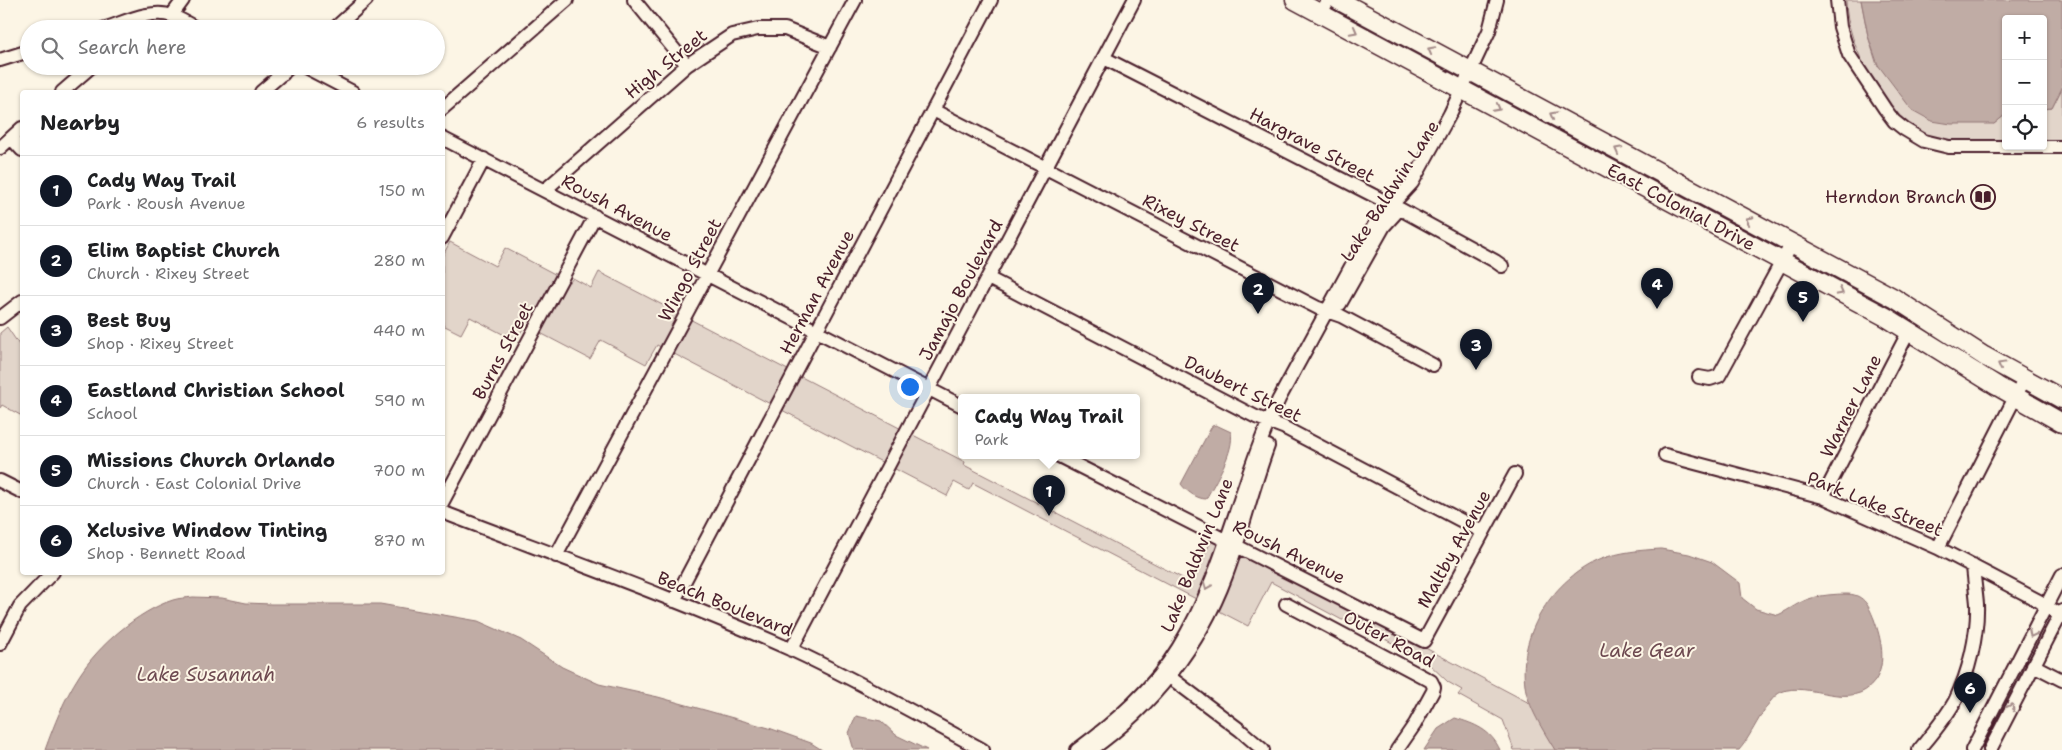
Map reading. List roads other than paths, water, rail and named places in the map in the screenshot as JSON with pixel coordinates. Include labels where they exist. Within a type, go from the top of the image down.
[{"type":"highway","name":"East Colonial Drive","points":[[1295,0],[1325,7],[1466,92],[1886,317],[2015,396],[2062,422]]},
{"type":"highway","name":"East Colonial Drive","points":[[1338,0],[1799,247],[1923,316],[2062,399]]},
{"type":"highway","points":[[1630,179],[1647,175],[1670,178]]},
{"type":"highway","points":[[1886,317],[1908,320],[1923,316]]},
{"type":"highway","points":[[1909,331],[1922,328],[1952,335]]},
{"type":"street","points":[[172,16],[183,0]]},
{"type":"street","points":[[344,20],[366,0]]},
{"type":"street","points":[[445,106],[567,0]]},
{"type":"street","points":[[634,0],[687,65]]},
{"type":"street","name":"Wingo Street","points":[[556,556],[855,0]]},
{"type":"street","name":"Herman Avenue","points":[[674,601],[991,0]]},
{"type":"street","name":"Jamajo Boulevard","points":[[791,650],[1134,0]]},
{"type":"street","name":"Lake Baldwin Lane","points":[[1091,750],[1126,723],[1148,702],[1165,674],[1204,623],[1222,585],[1231,544],[1272,422],[1367,237],[1376,222],[1396,208],[1466,92],[1489,31],[1497,0]]},
{"type":"street","points":[[1837,0],[1840,27],[1849,55],[1894,122],[1904,129],[1924,141],[1949,147],[2062,147]]},
{"type":"street","points":[[133,20],[162,13],[180,20]]},
{"type":"street","points":[[144,20],[150,15]]},
{"type":"street","name":"High Street","points":[[546,190],[687,65],[732,34],[758,29],[785,29],[830,47]]},
{"type":"street","points":[[0,60],[20,54]]},
{"type":"street","name":"Hargrave Street","points":[[1104,58],[1396,208],[1502,266]]},
{"type":"street","points":[[64,90],[82,75]]},
{"type":"street","points":[[263,90],[281,75]]},
{"type":"street","points":[[320,75],[349,90]]},
{"type":"street","name":"Rixey Street","points":[[933,110],[1433,365]]},
{"type":"street","points":[[0,148],[20,130]]},
{"type":"street","points":[[11,138],[20,148]]},
{"type":"street","name":"Roush Avenue","points":[[445,140],[958,404]]},
{"type":"street","points":[[445,232],[484,159]]},
{"type":"street","name":"Burns Street","points":[[445,497],[595,216]]},
{"type":"street","points":[[1699,377],[1710,379],[1719,376],[1782,260],[1799,247]]},
{"type":"street","name":"Daubert Street","points":[[988,278],[1256,417],[1272,422],[1483,532]]},
{"type":"street","points":[[0,318],[20,303]]},
{"type":"street","name":"Warner Lane","points":[[1823,497],[1909,331]]},
{"type":"street","points":[[1938,548],[2024,378]]},
{"type":"street","name":"Park Lake Street","points":[[1665,455],[1823,497],[1938,548],[2061,614]]},
{"type":"street","name":"Roush Avenue","points":[[1065,459],[1424,641]]},
{"type":"street","name":"Maltby Avenue","points":[[1424,641],[1515,474]]},
{"type":"street","points":[[0,481],[20,489]]},
{"type":"street","name":"Beach Boulevard","points":[[445,513],[674,601],[791,650],[848,677],[983,750]]},
{"type":"street","points":[[1919,750],[1940,725],[1956,700],[1968,664],[1975,633],[1977,605],[1973,566]]},
{"type":"street","points":[[0,644],[20,606],[50,575]]},
{"type":"street","points":[[1972,750],[2062,575]]},
{"type":"street","name":"Outer Road","points":[[1286,604],[1431,681],[1434,687],[1433,691],[1415,724],[1397,750]]},
{"type":"street","points":[[1990,750],[2061,614]]},
{"type":"street","points":[[2033,665],[2062,680]]},
{"type":"street","points":[[1165,674],[1227,720],[1263,750]]},
{"type":"street","name":"Lake Baldwin Lane","points":[[1077,750],[1120,716],[1165,674]]},
{"type":"water","points":[[1861,0],[2062,0],[2062,88],[2052,108],[2047,109],[2047,15],[2002,15],[2002,117],[1994,124],[1951,124],[1932,121],[1912,110],[1878,65],[1868,36]]},
{"type":"water","points":[[1216,425],[1231,432],[1230,448],[1214,484],[1206,499],[1203,499],[1192,494],[1181,484],[1212,426]]},
{"type":"water","name":"Lake Gear","points":[[1661,549],[1689,554],[1712,562],[1740,583],[1742,598],[1756,609],[1778,615],[1803,601],[1816,597],[1852,594],[1861,598],[1867,604],[1872,614],[1881,642],[1881,666],[1875,681],[1865,690],[1854,695],[1792,689],[1781,692],[1770,702],[1739,750],[1555,750],[1532,710],[1526,693],[1524,665],[1527,646],[1534,627],[1554,594],[1568,579],[1584,568],[1601,559],[1615,555]]},
{"type":"water","name":"Lake Susannah","points":[[193,597],[222,598],[246,603],[271,604],[380,604],[478,621],[521,640],[562,667],[599,684],[658,697],[769,728],[811,743],[822,750],[45,750],[69,694],[79,676],[97,653],[120,631],[146,612],[173,600]]},
{"type":"water","points":[[856,716],[881,721],[896,735],[927,750],[854,750],[849,733]]},
{"type":"water","points":[[1455,718],[1482,729],[1492,737],[1500,750],[1424,750],[1438,729]]},
{"type":"place","name":"Herndon Branch","points":[[1983,197]]},
{"type":"place","name":"Eastland Christian School","points":[[1657,309]]},
{"type":"place","name":"Elim Baptist Church","points":[[1258,314]]},
{"type":"place","name":"Missions Church Orlando","points":[[1803,322]]},
{"type":"place","name":"Best Buy","points":[[1476,370]]},
{"type":"place","name":"Cady Way Trail","points":[[1049,516]]},
{"type":"place","name":"Xclusive Window Tinting","points":[[1970,713]]}]
